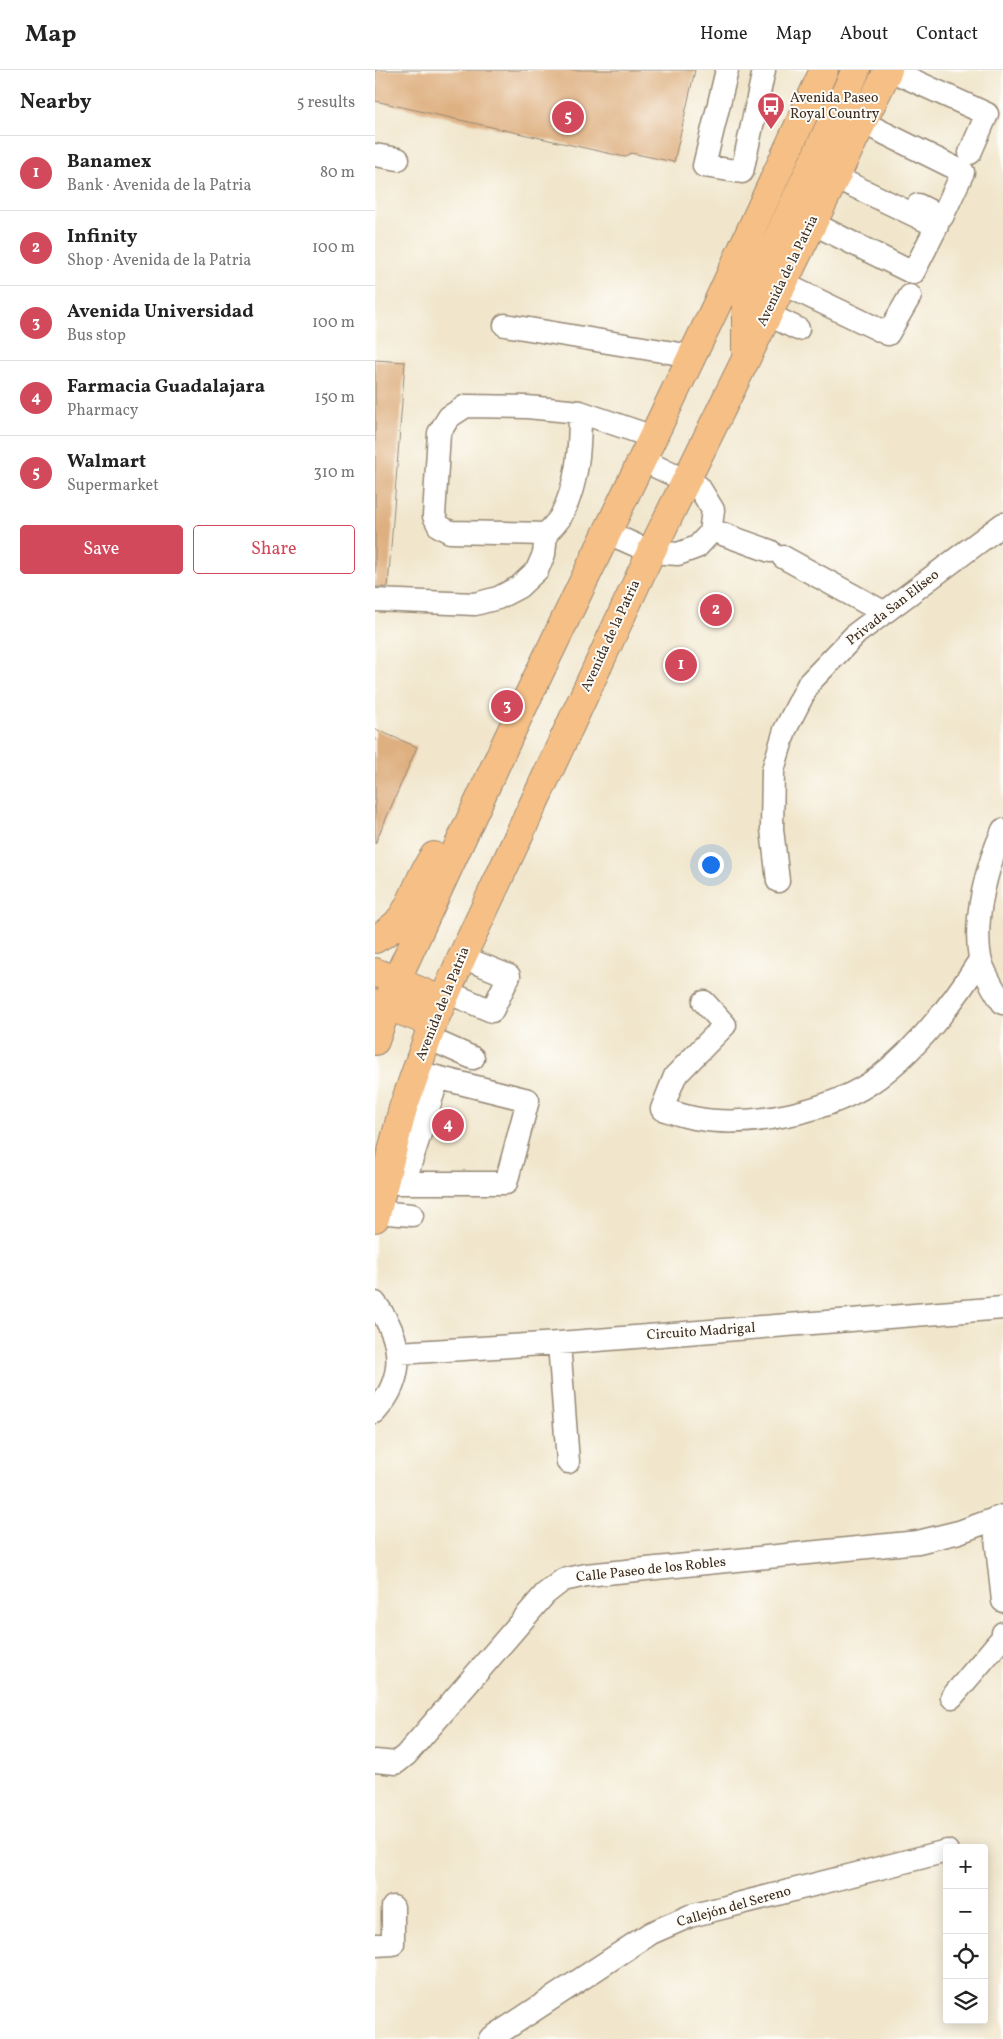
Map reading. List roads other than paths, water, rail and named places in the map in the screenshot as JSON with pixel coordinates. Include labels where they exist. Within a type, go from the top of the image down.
[{"type":"main road","points":[[811,99],[814,70]]},
{"type":"main road","points":[[375,1041],[383,991],[474,813],[692,356],[825,70]]},
{"type":"main road","points":[[746,356],[746,307],[856,70]]},
{"type":"main road","name":"Avenida de la Patria","points":[[376,1215],[393,1183],[427,1075],[437,1013],[462,957],[651,552],[782,283],[889,70]]},
{"type":"main road","points":[[375,939],[390,930],[404,916],[432,859],[448,838],[474,813]]},
{"type":"main road","points":[[383,991],[437,1013]]},
{"type":"street","points":[[727,70],[704,166],[742,172],[764,70]]},
{"type":"street","points":[[889,70],[987,114],[970,153]]},
{"type":"street","points":[[837,173],[942,217],[963,172],[862,122]]},
{"type":"street","points":[[375,155],[398,159]]},
{"type":"street","points":[[812,224],[913,272],[937,226],[837,173]]},
{"type":"street","points":[[782,283],[888,334],[911,296]]},
{"type":"street","points":[[767,314],[798,329]]},
{"type":"street","points":[[505,325],[692,356]]},
{"type":"street","points":[[546,534],[450,532],[439,526],[434,516],[439,433],[449,417],[466,406],[527,407],[580,412],[648,448],[687,480],[699,487],[713,510],[710,534],[697,547],[677,554],[651,552],[607,532]]},
{"type":"street","points":[[375,600],[475,604],[498,598],[519,587],[537,570],[544,554],[546,534],[561,517],[573,487],[579,455],[580,412]]},
{"type":"street","name":"Privada San Elíseo","points":[[778,881],[772,828],[773,770],[785,730],[809,683],[857,633],[1003,524]]},
{"type":"street","points":[[711,530],[777,554],[883,612]]},
{"type":"street","points":[[1003,830],[994,850],[982,898],[979,939],[980,960],[1003,1003]]},
{"type":"street","points":[[437,1013],[492,1011],[509,976],[462,957]]},
{"type":"street","points":[[705,1002],[725,1025],[675,1076],[662,1108],[695,1118],[732,1120],[781,1116],[830,1104],[878,1077],[918,1041],[961,991],[980,960]]},
{"type":"street","points":[[437,1013],[473,1058]]},
{"type":"street","points":[[393,1183],[506,1183],[528,1100],[427,1075]]},
{"type":"street","points":[[376,1215],[412,1215]]},
{"type":"street","points":[[375,1303],[393,1330],[398,1353],[396,1378],[385,1401],[375,1412]]},
{"type":"street","name":"Circuito Madrigal","points":[[398,1353],[559,1343],[1003,1308]]},
{"type":"street","points":[[559,1343],[568,1462]]},
{"type":"street","points":[[999,1518],[1003,1601]]},
{"type":"street","name":"Calle Paseo de los Robles","points":[[375,1761],[396,1763],[405,1755],[545,1594],[563,1580],[587,1575],[918,1542],[959,1532],[999,1518]]},
{"type":"street","points":[[951,1697],[1002,1638],[1003,1633]]},
{"type":"street","name":"Callejón del Sereno","points":[[490,2039],[651,1933],[690,1916],[943,1852]]},
{"type":"street","points":[[375,1945],[393,1944],[393,1907]]},
{"type":"place","name":"Walmart","points":[[568,117]]},
{"type":"place","name":"Avenida Paseo Royal Country","points":[[771,130]]},
{"type":"place","name":"Infinity","points":[[716,610]]},
{"type":"place","name":"Banamex","points":[[681,665]]},
{"type":"place","name":"Avenida Universidad","points":[[507,706]]},
{"type":"place","name":"Farmacia Guadalajara","points":[[448,1125]]}]
